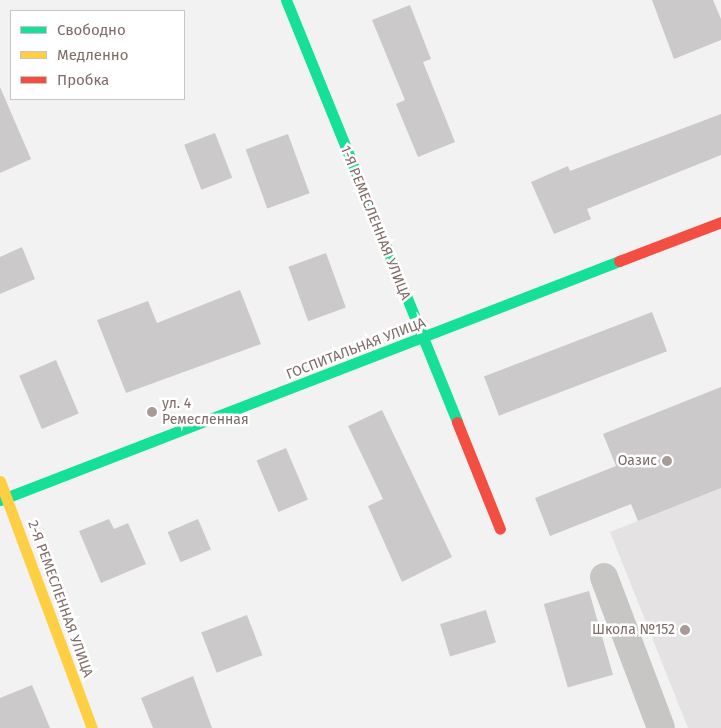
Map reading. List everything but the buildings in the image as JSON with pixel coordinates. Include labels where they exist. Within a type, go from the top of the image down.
[{"type":"street","name":"1-Я РЕМЕСЛЕННАЯ УЛИЦА","points":[[286,0],[422,340],[500,528]]},
{"type":"street","name":"ГОСПИТАЛЬНАЯ УЛИЦА","points":[[3,499],[422,340],[721,222]]},
{"type":"street","name":"2-Я РЕМЕСЛЕННАЯ УЛИЦА","points":[[0,481],[3,499],[92,728]]},
{"type":"street","points":[[604,577],[661,728]]},
{"type":"shaded area","name":"Школа №152","points":[[721,488],[721,728],[688,728],[610,532]]},
{"type":"traffic: fast","points":[[286,0],[457,422]]},
{"type":"traffic: fast","points":[[0,500],[619,261]]},
{"type":"traffic: slow","points":[[0,481],[92,728]]},
{"type":"traffic: jam","points":[[619,261],[721,222]]},
{"type":"traffic: jam","points":[[457,422],[500,529]]},
{"type":"place","name":"ул. 4 Ремесленная","points":[[152,412]]},
{"type":"place","name":"Оазис","points":[[667,461]]},
{"type":"place","name":"Школа №152","points":[[685,630]]}]
